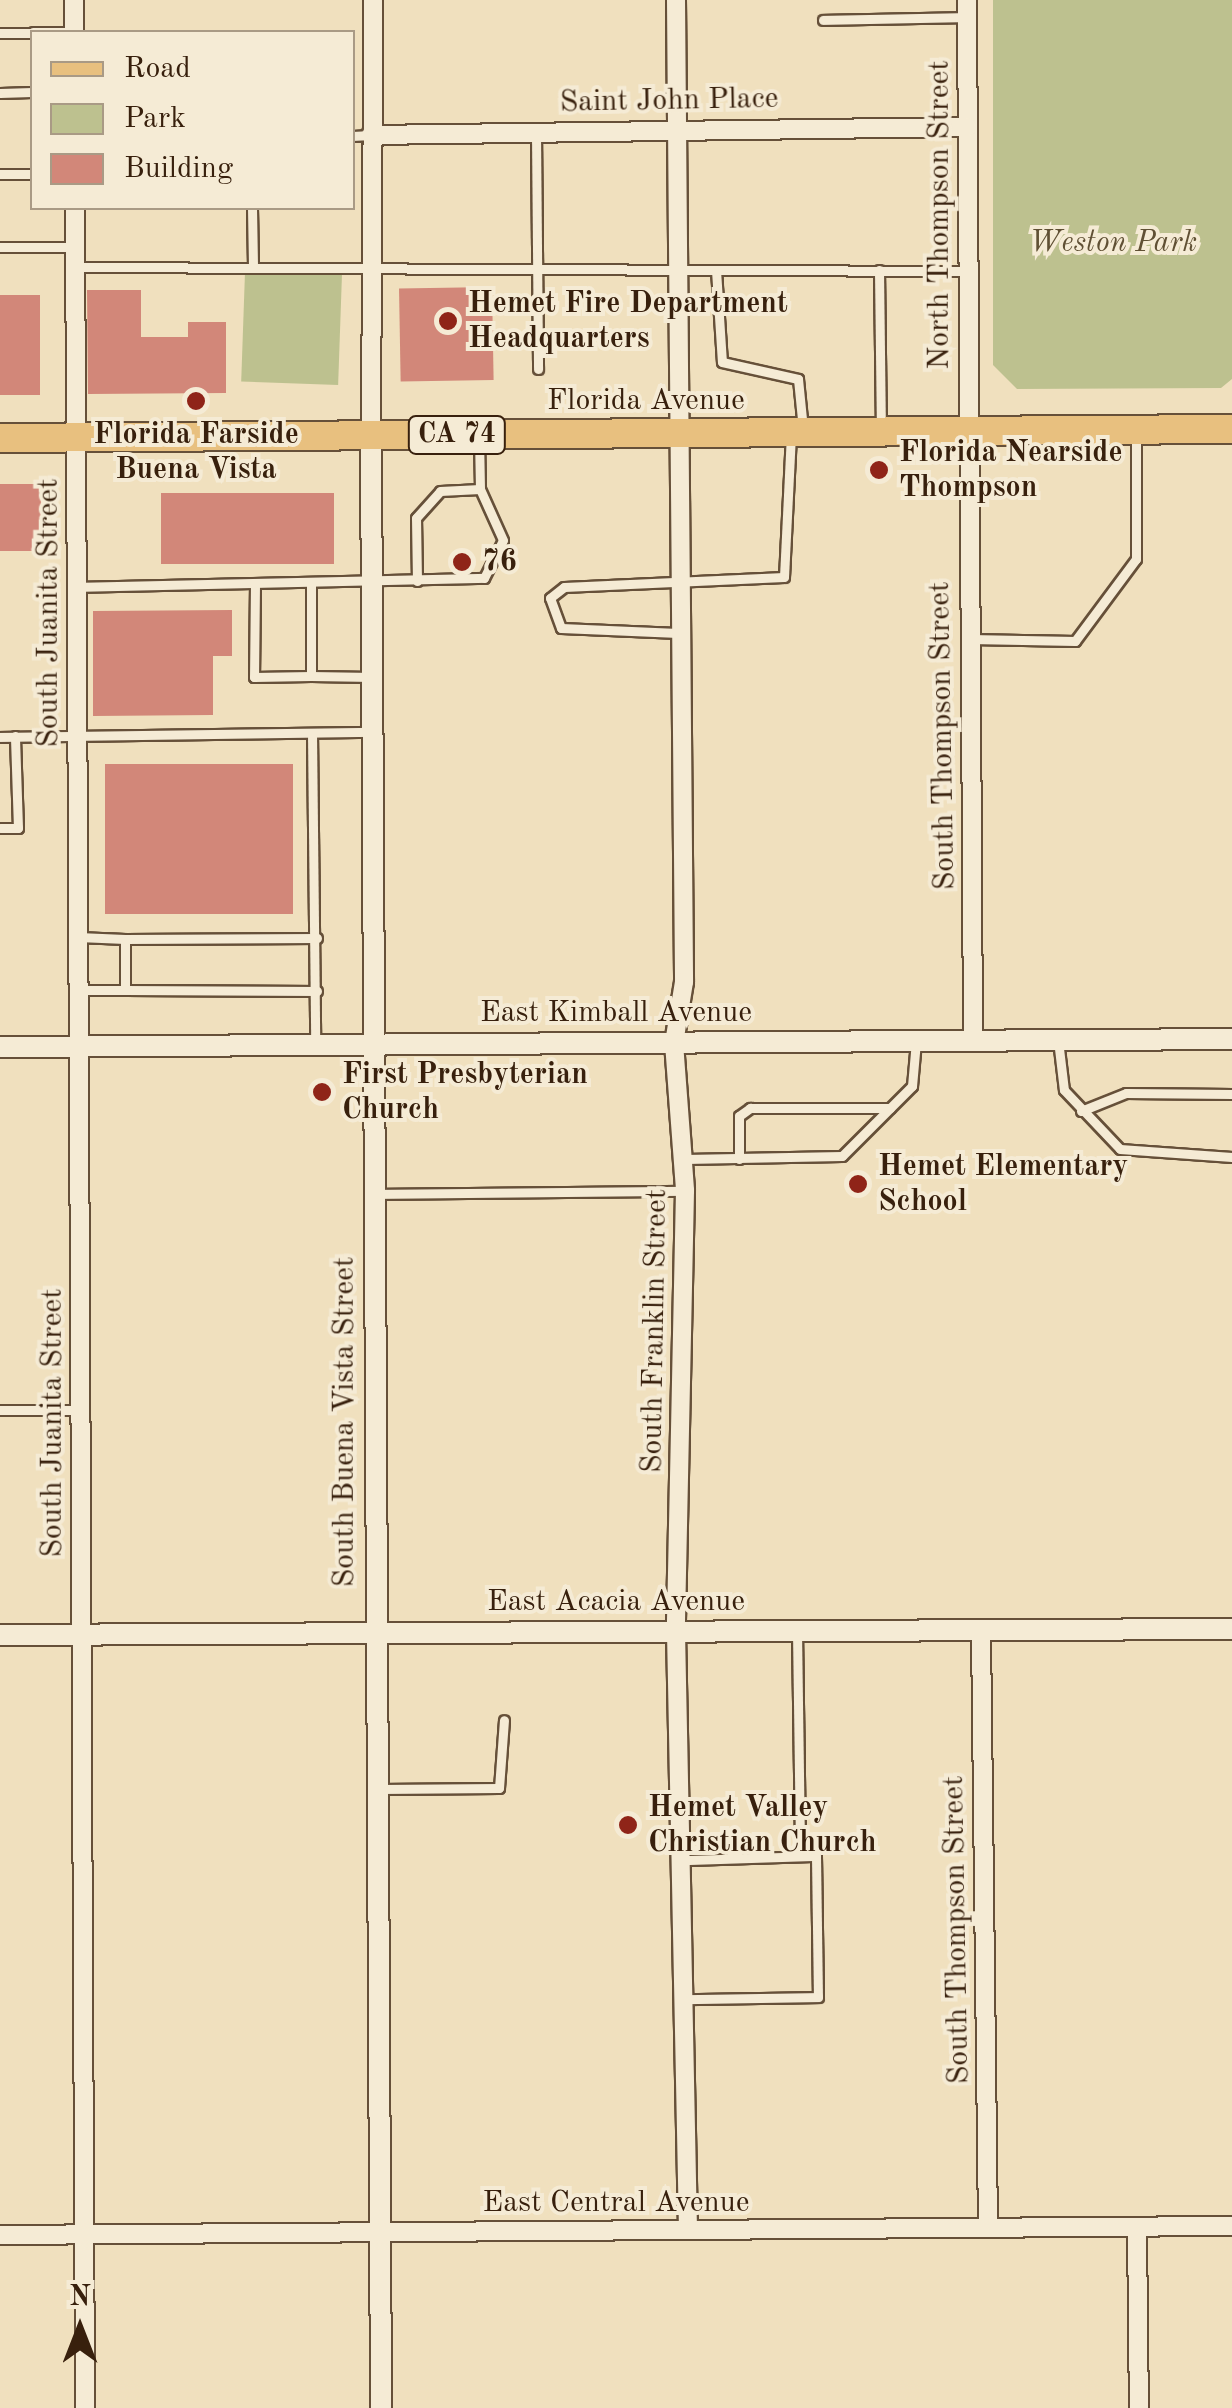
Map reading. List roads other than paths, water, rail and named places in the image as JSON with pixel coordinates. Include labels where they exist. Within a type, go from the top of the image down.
[{"type":"main road","name":"Florida Avenue","points":[[0,438],[1232,429]]},
{"type":"street","points":[[74,0],[74,30]]},
{"type":"street","points":[[372,436],[372,266],[362,136],[374,0]]},
{"type":"street","name":"South Franklin Street","points":[[676,0],[674,434],[684,982],[674,1042],[686,1191],[676,1632],[686,1860],[688,2230]]},
{"type":"street","name":"North Thompson Street","points":[[967,8],[967,431]]},
{"type":"street","name":"Saint John Place","points":[[362,136],[674,127],[967,127]]},
{"type":"street","name":"South Juanita Street","points":[[75,210],[85,2408]]},
{"type":"street","name":"South Thompson Street","points":[[967,431],[974,1040]]},
{"type":"street","name":"South Buena Vista Street","points":[[372,436],[381,2408]]},
{"type":"street","name":"East Kimball Avenue","points":[[0,1047],[1232,1039]]},
{"type":"street","name":"East Acacia Avenue","points":[[0,1636],[1232,1629]]},
{"type":"street","name":"South Thompson Street","points":[[981,1630],[988,2228]]},
{"type":"street","name":"East Central Avenue","points":[[0,2235],[1232,2226]]},
{"type":"street","points":[[1137,2227],[1139,2408]]},
{"type":"lane","points":[[824,20],[967,8]]},
{"type":"lane","points":[[0,33],[30,32]]},
{"type":"lane","points":[[0,93],[30,92]]},
{"type":"lane","points":[[536,130],[538,369]]},
{"type":"lane","points":[[0,174],[30,174]]},
{"type":"lane","points":[[252,210],[253,266]]},
{"type":"lane","points":[[0,247],[75,247]]},
{"type":"lane","points":[[75,268],[967,271]]},
{"type":"lane","points":[[678,633],[561,628],[550,618],[550,598],[564,587],[677,586],[784,577],[798,379],[722,362],[716,270]]},
{"type":"lane","points":[[879,270],[882,432]]},
{"type":"lane","points":[[970,639],[1075,641],[1136,558],[1136,430]]},
{"type":"lane","points":[[77,586],[375,583],[494,572],[503,540],[480,489],[479,435]]},
{"type":"lane","points":[[417,581],[416,518],[440,491],[480,489]]},
{"type":"lane","points":[[310,583],[311,676]]},
{"type":"lane","points":[[254,584],[254,677],[375,677]]},
{"type":"lane","points":[[0,736],[77,732],[376,732]]},
{"type":"lane","points":[[312,734],[317,938],[315,1045]]},
{"type":"lane","points":[[0,828],[18,828],[15,736]]},
{"type":"lane","points":[[78,937],[317,938]]},
{"type":"lane","points":[[125,939],[125,990]]},
{"type":"lane","points":[[79,990],[317,991]]},
{"type":"lane","points":[[1058,1040],[1058,1076],[1081,1110],[1130,1156],[1232,1157]]},
{"type":"lane","points":[[685,1159],[842,1156],[891,1108],[916,1076],[916,1041]]},
{"type":"lane","points":[[1081,1110],[1126,1093],[1232,1094]]},
{"type":"lane","points":[[740,1159],[740,1116],[750,1108],[891,1108]]},
{"type":"lane","points":[[374,1194],[686,1191]]},
{"type":"lane","points":[[0,1410],[81,1410]]},
{"type":"lane","points":[[797,1631],[800,1856]]},
{"type":"lane","points":[[377,1789],[499,1788],[504,1720]]},
{"type":"lane","points":[[686,1860],[816,1856],[818,1997],[687,1999]]},
{"type":"place","name":"Hemet Fire Department Headquarters","points":[[448,321]]},
{"type":"place","name":"Florida Farside Buena Vista","points":[[196,401]]},
{"type":"place","name":"Florida Nearside Thompson","points":[[879,470]]},
{"type":"place","name":"76","points":[[462,562]]},
{"type":"place","name":"First Presbyterian Church","points":[[322,1092]]},
{"type":"place","name":"Hemet Elementary School","points":[[858,1184]]},
{"type":"place","name":"Hemet Valley Christian Church","points":[[628,1825]]},
{"type":"park label","name":"Weston Park","points":[[1113,243]]}]
